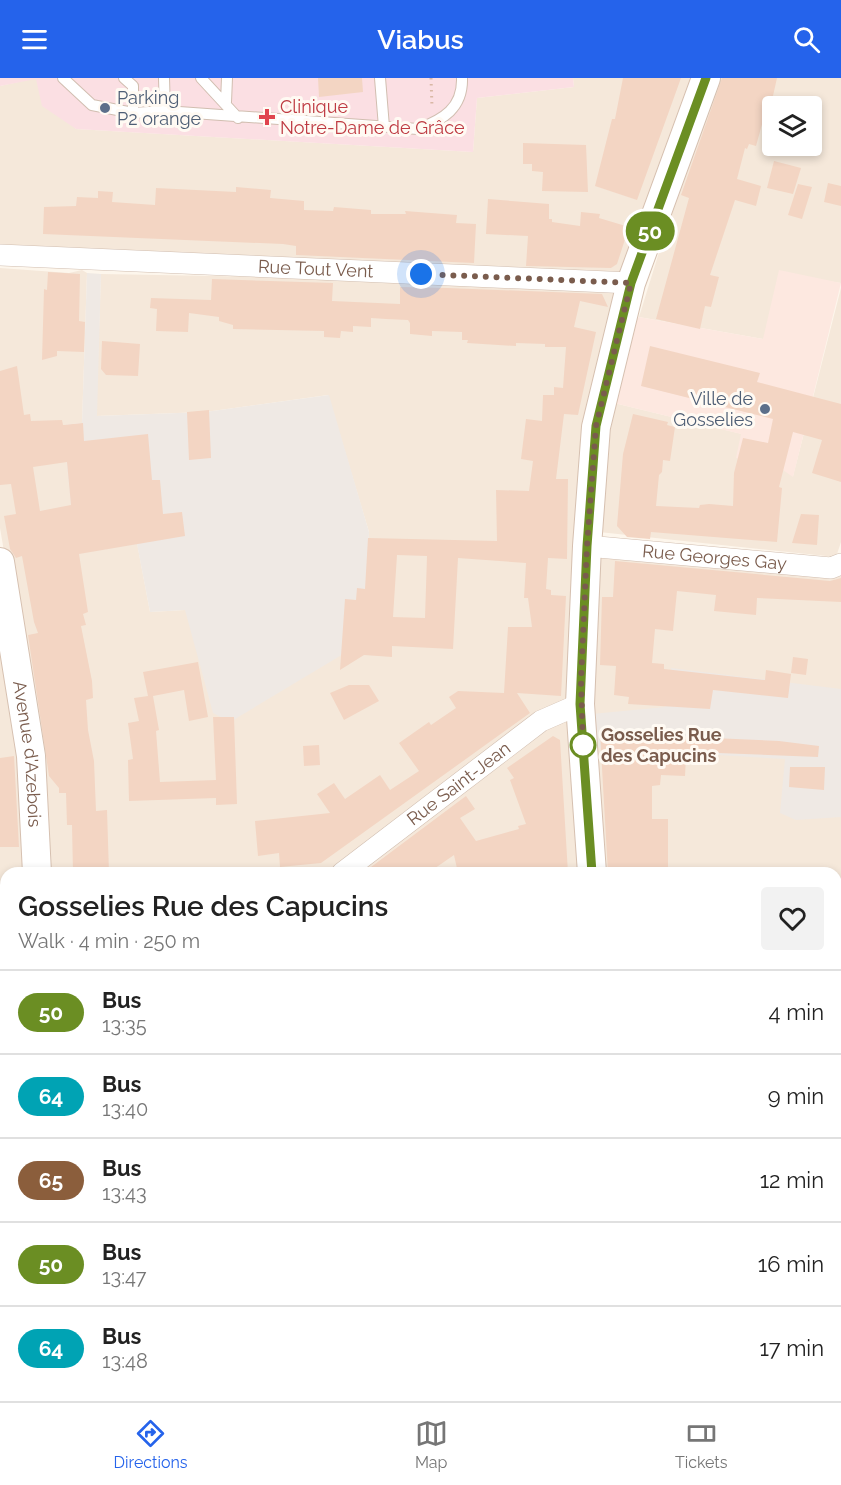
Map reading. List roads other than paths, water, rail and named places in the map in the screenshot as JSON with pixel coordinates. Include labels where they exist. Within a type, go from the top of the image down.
[{"type":"main road","points":[[592,867],[580,704],[587,546],[596,426],[631,283],[706,78]]},
{"type":"main road","name":"Avenue d'Azebois","points":[[0,562],[31,756],[37,867]]},
{"type":"street","name":"Rue Tout Vent","points":[[0,255],[631,283]]},
{"type":"street","name":"Rue Georges Gay","points":[[587,546],[831,568],[841,564]]},
{"type":"street","name":"Rue Saint-Jean","points":[[350,867],[541,721],[580,704]]},
{"type":"lane","points":[[63,78],[92,105],[133,113],[165,111],[238,118],[418,129],[442,120],[460,98],[462,78]]},
{"type":"lane","points":[[124,78],[133,86],[133,113]]},
{"type":"lane","points":[[164,78],[165,111]]},
{"type":"lane","points":[[201,78],[226,102],[238,118]]},
{"type":"lane","points":[[380,78],[384,127]]},
{"type":"lane","points":[[226,80],[226,102]]},
{"type":"place","name":"Parking P2 orange","points":[[105,108]]},
{"type":"place","name":"Clinique Notre-Dame de Grâce","points":[[267,117]]},
{"type":"place","name":"Ville de Gosselies","points":[[765,409]]},
{"type":"place","name":"Gosselies Rue des Capucins","points":[[583,745]]}]
